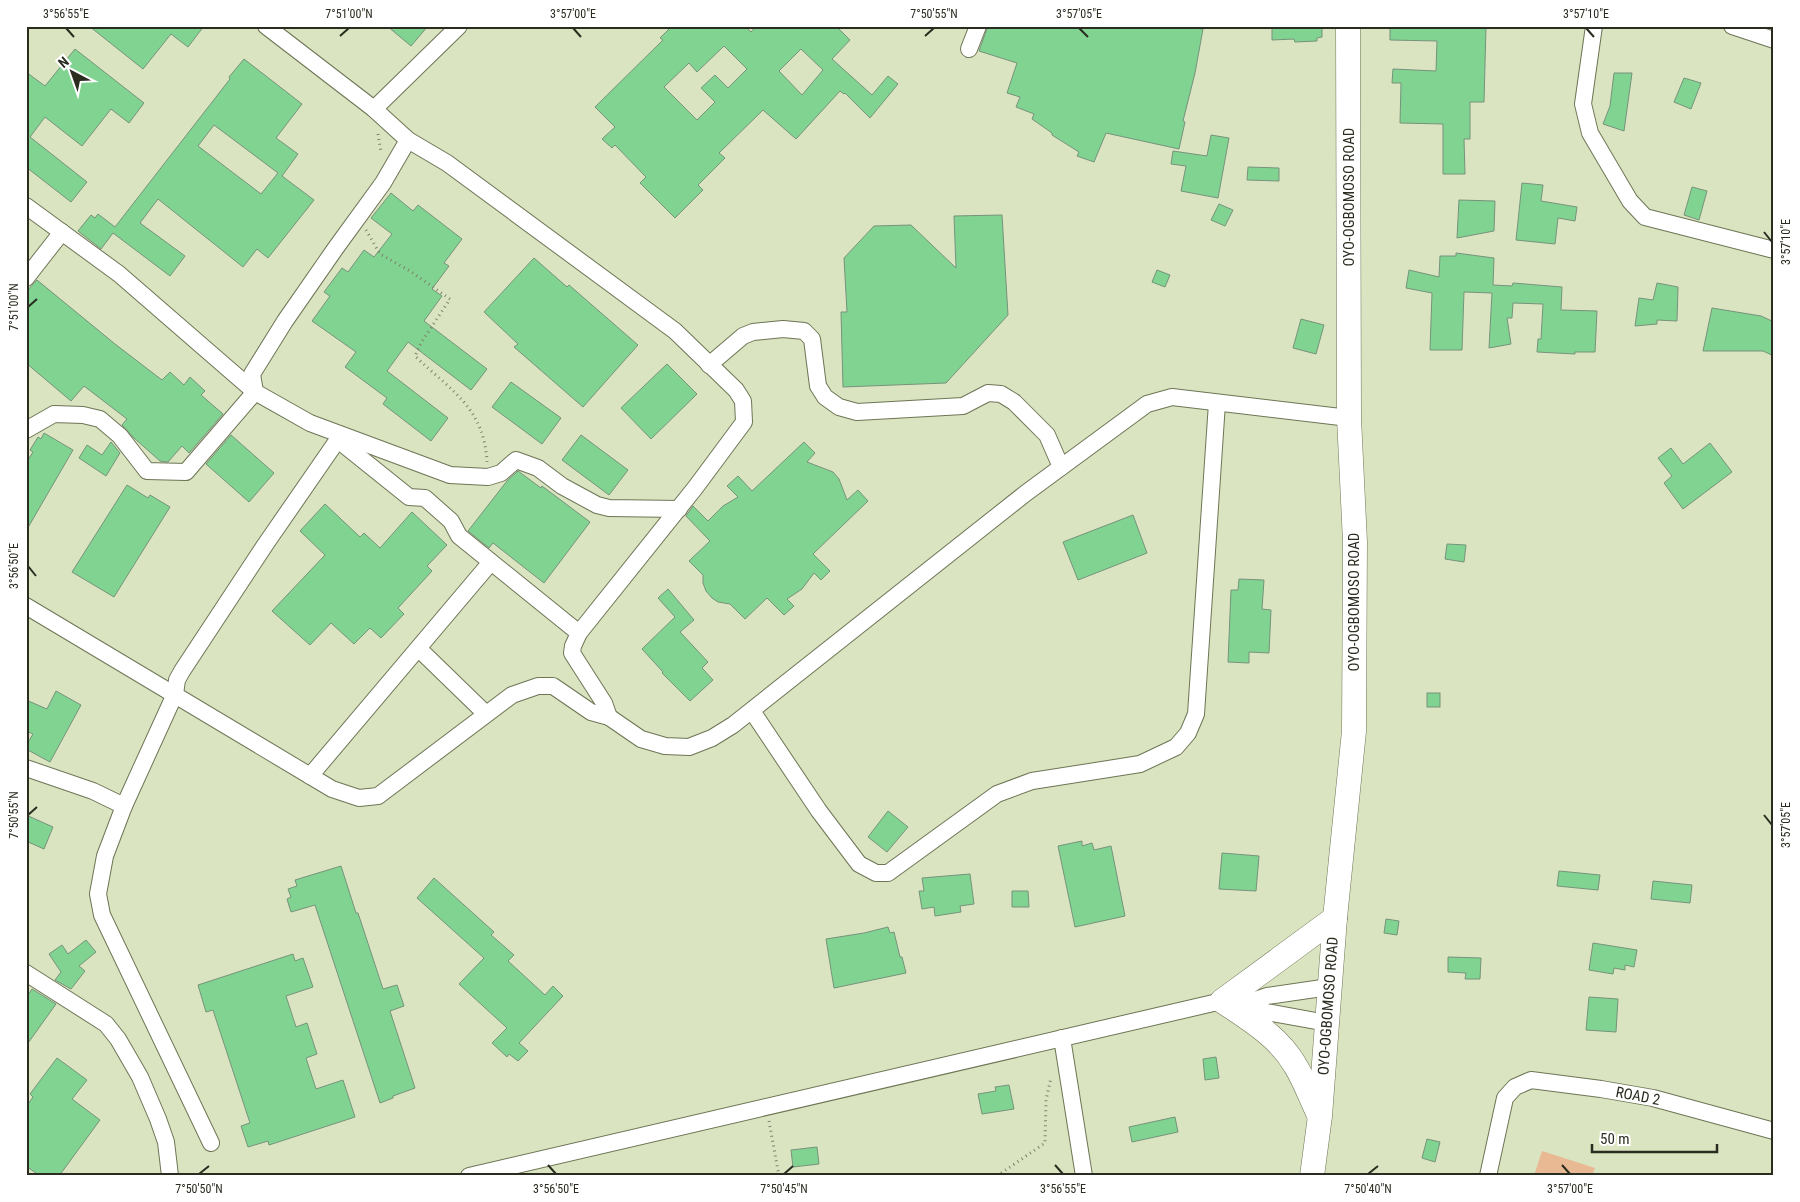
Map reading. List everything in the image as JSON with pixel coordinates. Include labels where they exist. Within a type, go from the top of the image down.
[{"type":"highway","name":"OYO-OGBOMOSO ROAD","points":[[1312,1176],[1320,1116],[1335,918],[1354,731],[1355,542],[1349,418],[1348,26]]},
{"type":"highway","points":[[1320,1116],[1295,1064],[1278,1043],[1256,1023],[1222,1001],[1335,918]]},
{"type":"street","points":[[266,26],[374,109],[408,140],[447,163],[675,331],[743,401],[744,422],[678,509],[578,633],[572,653],[604,703],[609,717]]},
{"type":"street","points":[[374,109],[459,26]]},
{"type":"street","points":[[969,49],[978,26]]},
{"type":"street","points":[[1594,26],[1582,104],[1590,133],[1630,201],[1645,217],[1774,250]]},
{"type":"street","points":[[1732,26],[1774,40]]},
{"type":"street","points":[[255,392],[252,374],[285,321],[383,183],[408,140]]},
{"type":"street","points":[[26,206],[119,274],[255,392],[340,437],[450,475],[488,477],[501,473],[516,460],[538,468],[562,486],[597,505],[609,508],[678,509]]},
{"type":"street","points":[[26,278],[62,232]]},
{"type":"street","points":[[709,365],[743,336],[753,332],[783,329],[804,331],[812,339],[818,386],[825,397],[839,408],[857,412],[963,406],[988,393],[1001,394],[1014,402],[1047,435],[1061,467]]},
{"type":"street","points":[[26,430],[54,414],[83,414],[100,419],[120,436],[146,471],[186,472],[255,392]]},
{"type":"street","points":[[26,606],[332,789],[359,798],[378,796],[512,695],[538,686],[553,686],[590,712],[609,717],[642,739],[665,746],[689,747],[712,738],[733,725],[1026,493],[1147,404],[1172,397],[1349,418]]},
{"type":"street","points":[[752,710],[819,811],[859,864],[876,873],[888,873],[997,794],[1032,781],[1140,764],[1176,747],[1188,734],[1196,714],[1217,403]]},
{"type":"street","points":[[340,437],[409,497],[425,498],[451,521],[459,536],[578,633]]},
{"type":"street","points":[[211,1142],[102,915],[98,894],[105,856],[124,806],[175,694],[177,680],[265,545],[340,437]]},
{"type":"street","points":[[310,776],[491,562]]},
{"type":"street","points":[[419,649],[486,714]]},
{"type":"street","points":[[26,768],[93,791],[124,806]]},
{"type":"street","points":[[26,973],[106,1024],[118,1040],[140,1077],[158,1119],[166,1142],[170,1176]]},
{"type":"street","points":[[470,1176],[1222,1001],[1249,1002],[1267,996],[1329,987]]},
{"type":"street","points":[[1249,1002],[1266,1012],[1327,1023]]},
{"type":"street","points":[[1062,1038],[1084,1176]]},
{"type":"street","name":"ROAD 2","points":[[1488,1176],[1505,1098],[1515,1087],[1531,1080],[1653,1098],[1774,1131]]},
{"type":"path","points":[[365,228],[380,254],[410,271],[450,299],[421,343],[415,356],[461,397],[479,422],[486,449],[488,477]]},
{"type":"path","points":[[997,1176],[1045,1143],[1046,1100],[1052,1073]]},
{"type":"path","points":[[766,1108],[779,1176]]},
{"type":"shaded area","points":[[1542,1151],[1595,1168],[1592,1176],[1534,1176]]},
{"type":"building","points":[[89,26],[204,26],[188,47],[171,34],[143,69]]},
{"type":"building","points":[[387,26],[428,26],[411,46]]},
{"type":"building","points":[[672,26],[745,26],[751,32],[756,26],[836,26],[850,40],[832,59],[872,95],[888,76],[898,84],[870,118],[845,93],[840,91],[796,139],[763,110],[719,153],[725,158],[698,185],[703,190],[675,218],[640,183],[646,177],[615,145],[612,148],[602,139],[615,127],[595,107],[663,40],[660,38]],"holes":[[[724,46],[747,69],[728,88],[715,75],[701,88],[715,102],[697,120],[664,87],[689,63],[697,72]],[[801,49],[823,70],[802,95],[779,71]]]},
{"type":"building","points":[[988,26],[1179,26],[1203,29],[1195,73],[1183,121],[1185,122],[1179,149],[1106,133],[1094,162],[1077,156],[1079,152],[1052,135],[1052,133],[1032,119],[1034,114],[1016,107],[1020,97],[1007,93],[1017,63],[979,51]]},
{"type":"building","points":[[1272,26],[1322,26],[1322,37],[1317,38],[1317,41],[1272,40]]},
{"type":"building","points":[[1390,26],[1486,26],[1484,102],[1470,102],[1470,139],[1464,139],[1465,174],[1443,174],[1443,124],[1400,123],[1401,83],[1392,83],[1393,69],[1436,71],[1437,41],[1390,40]]},
{"type":"building","points":[[75,49],[144,103],[129,123],[111,109],[82,146],[45,117],[30,137],[87,182],[71,202],[26,167],[26,72],[45,86]]},
{"type":"building","points":[[244,59],[302,104],[276,138],[298,154],[282,176],[314,200],[268,258],[257,249],[243,267],[158,199],[140,223],[185,256],[170,276],[113,233],[101,249],[78,231],[91,215],[95,218],[98,214],[115,227],[230,79],[229,77]],"holes":[[[214,125],[278,173],[261,194],[198,146]]]},
{"type":"building","points":[[1614,73],[1632,73],[1624,131],[1603,124],[1610,106]]},
{"type":"building","points":[[1684,78],[1701,83],[1691,109],[1674,102]]},
{"type":"building","points":[[1211,135],[1229,138],[1218,198],[1181,191],[1186,166],[1171,164],[1173,151],[1207,156]]},
{"type":"building","points":[[1248,167],[1279,168],[1279,181],[1247,180]]},
{"type":"building","points":[[1522,183],[1543,185],[1541,201],[1577,207],[1575,221],[1558,218],[1555,244],[1516,240]]},
{"type":"building","points":[[1692,187],[1707,191],[1699,220],[1684,215]]},
{"type":"building","points":[[391,193],[413,211],[418,205],[462,239],[444,263],[449,266],[432,289],[442,296],[424,321],[487,369],[471,390],[408,342],[387,371],[448,418],[431,441],[383,404],[387,398],[345,367],[356,352],[312,321],[330,296],[324,292],[342,268],[348,272],[364,250],[374,257],[392,234],[371,218]]},
{"type":"building","points":[[1459,200],[1495,201],[1494,231],[1457,238]]},
{"type":"building","points":[[1219,204],[1233,210],[1225,226],[1211,220]]},
{"type":"building","points":[[1002,215],[1008,315],[946,383],[843,387],[841,312],[847,312],[844,258],[874,226],[911,225],[956,268],[954,216]]},
{"type":"building","points":[[1456,253],[1494,258],[1493,285],[1512,286],[1513,283],[1562,287],[1561,310],[1597,311],[1595,352],[1575,352],[1575,354],[1537,352],[1538,339],[1541,339],[1543,304],[1513,303],[1512,318],[1507,318],[1511,344],[1489,348],[1492,293],[1464,292],[1462,350],[1430,350],[1432,293],[1406,288],[1409,270],[1439,277],[1440,256],[1456,256]]},
{"type":"building","points":[[534,258],[567,287],[569,285],[638,345],[583,407],[514,347],[518,344],[484,312]]},
{"type":"building","points":[[1157,270],[1170,275],[1165,287],[1152,282]]},
{"type":"building","points":[[37,280],[162,380],[170,372],[184,385],[190,377],[205,391],[201,395],[223,414],[189,453],[182,446],[168,462],[160,461],[122,425],[127,419],[84,386],[71,401],[26,363],[26,292]]},
{"type":"building","points":[[1657,283],[1678,287],[1677,321],[1657,320],[1657,324],[1635,326],[1639,298],[1653,300]]},
{"type":"building","points":[[1712,308],[1761,316],[1774,322],[1774,356],[1763,351],[1703,351]]},
{"type":"building","points":[[1301,319],[1324,325],[1316,354],[1293,348]]},
{"type":"building","points":[[667,364],[697,394],[651,439],[621,408]]},
{"type":"building","points":[[511,382],[561,418],[542,444],[492,407]]},
{"type":"building","points":[[44,433],[73,450],[26,531],[26,463],[33,452],[30,450],[38,437],[41,439]]},
{"type":"building","points":[[231,435],[274,473],[249,502],[206,464]]},
{"type":"building","points":[[581,435],[628,470],[609,495],[562,460]]},
{"type":"building","points":[[111,442],[120,453],[106,476],[79,458],[87,445],[102,455]]},
{"type":"building","points":[[804,442],[815,453],[807,462],[833,472],[839,479],[847,500],[858,490],[868,501],[813,554],[830,571],[821,580],[814,573],[802,589],[787,599],[794,606],[784,615],[767,598],[745,619],[730,604],[718,602],[706,591],[703,575],[689,561],[710,541],[686,516],[693,506],[708,521],[723,506],[738,497],[727,486],[738,476],[752,491]]},
{"type":"building","points":[[1710,443],[1732,472],[1683,509],[1664,483],[1672,476],[1658,458],[1671,448],[1683,464]]},
{"type":"building","points":[[518,471],[541,488],[542,486],[590,522],[544,583],[493,543],[489,548],[468,531],[507,481]]},
{"type":"building","points":[[127,485],[148,498],[150,495],[170,507],[114,597],[72,572]]},
{"type":"building","points":[[325,504],[360,537],[364,533],[380,548],[412,512],[447,545],[427,566],[432,571],[398,608],[404,614],[381,638],[370,628],[354,644],[331,623],[310,645],[272,611],[325,555],[300,531]]},
{"type":"building","points":[[1133,515],[1147,553],[1078,580],[1063,542]]},
{"type":"building","points":[[1447,544],[1466,545],[1464,562],[1445,559]]},
{"type":"building","points":[[1239,579],[1264,580],[1262,609],[1271,610],[1269,653],[1249,652],[1249,663],[1228,662],[1231,590],[1238,590]]},
{"type":"building","points":[[668,589],[694,620],[680,632],[708,662],[702,668],[713,680],[690,701],[662,673],[642,649],[675,617],[658,598]]},
{"type":"building","points":[[56,691],[81,705],[50,762],[26,749],[33,734],[26,731],[26,700],[47,709]]},
{"type":"building","points":[[1427,693],[1440,693],[1440,707],[1427,707]]},
{"type":"building","points":[[888,811],[908,827],[887,852],[868,837]]},
{"type":"building","points":[[26,815],[53,827],[44,849],[26,841]]},
{"type":"building","points":[[1082,841],[1082,846],[1092,843],[1094,850],[1111,846],[1125,916],[1075,927],[1058,846]]},
{"type":"building","points":[[1222,853],[1259,856],[1256,891],[1219,889]]},
{"type":"building","points":[[341,866],[383,989],[397,985],[404,1006],[390,1011],[415,1088],[380,1103],[315,905],[291,912],[287,899],[291,897],[288,889],[297,886],[295,880]]},
{"type":"building","points":[[1559,871],[1600,875],[1598,890],[1557,886]]},
{"type":"building","points":[[970,874],[974,904],[960,906],[961,912],[935,916],[934,907],[922,909],[919,891],[924,891],[922,878]]},
{"type":"building","points":[[434,878],[494,932],[491,935],[514,955],[508,961],[545,995],[553,986],[563,996],[519,1043],[528,1051],[518,1061],[509,1054],[507,1057],[492,1043],[507,1028],[459,984],[484,958],[417,898]]},
{"type":"building","points":[[1653,881],[1692,885],[1690,903],[1651,899]]},
{"type":"building","points":[[1012,891],[1028,891],[1029,907],[1012,907]]},
{"type":"building","points":[[1386,919],[1399,921],[1397,935],[1384,933]]},
{"type":"building","points":[[888,927],[890,933],[894,932],[906,973],[834,988],[826,939]]},
{"type":"building","points":[[86,940],[96,952],[79,966],[85,971],[71,989],[55,980],[61,972],[49,954],[62,945],[68,954]]},
{"type":"building","points":[[1593,943],[1637,950],[1634,967],[1625,965],[1625,970],[1614,968],[1613,974],[1589,970]]},
{"type":"building","points":[[293,954],[295,961],[303,958],[313,987],[286,996],[296,1027],[307,1023],[317,1054],[306,1058],[316,1089],[343,1080],[355,1117],[269,1145],[268,1141],[248,1147],[241,1126],[250,1123],[213,1010],[206,1012],[198,985]]},
{"type":"building","points":[[1448,957],[1481,958],[1480,979],[1465,979],[1466,973],[1448,972]]},
{"type":"building","points":[[32,989],[56,1004],[26,1046],[26,998]]},
{"type":"building","points":[[1589,997],[1618,999],[1616,1032],[1586,1030]]},
{"type":"building","points":[[1216,1057],[1219,1078],[1205,1080],[1203,1059]]},
{"type":"building","points":[[57,1058],[87,1080],[72,1099],[100,1120],[59,1176],[40,1176],[26,1166],[26,1107],[33,1097],[30,1094]]},
{"type":"building","points":[[1009,1085],[1014,1109],[982,1114],[978,1094],[996,1091],[995,1087]]},
{"type":"building","points":[[1175,1117],[1178,1132],[1132,1142],[1129,1127]]},
{"type":"building","points":[[1427,1139],[1440,1142],[1435,1162],[1422,1158]]},
{"type":"building","points":[[817,1147],[819,1164],[793,1167],[791,1150]]}]
